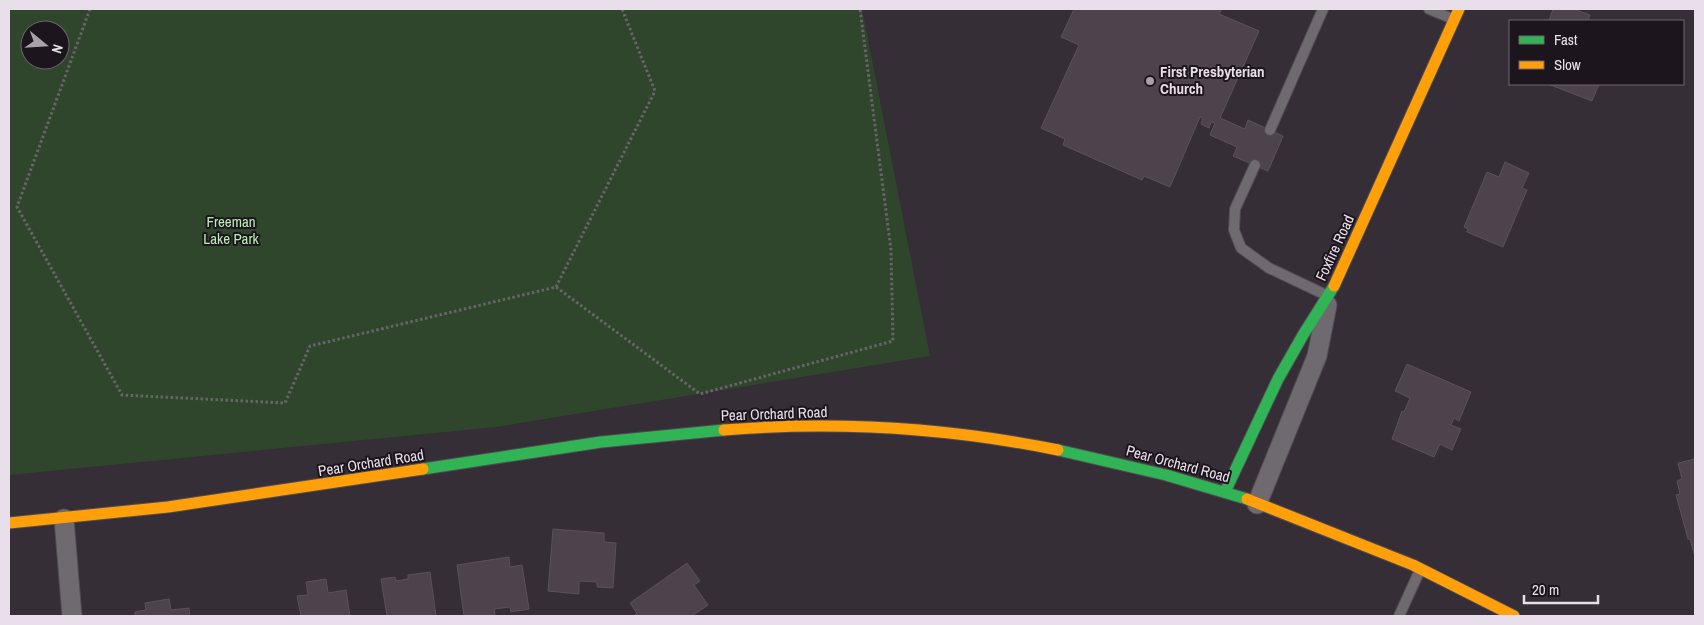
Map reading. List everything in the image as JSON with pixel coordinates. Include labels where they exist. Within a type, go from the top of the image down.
[{"type":"street","name":"Foxfire Road","points":[[1225,492],[1262,409],[1298,343],[1329,296],[1456,14]]},
{"type":"street","points":[[1257,504],[1317,356],[1329,296]]},
{"type":"street","name":"Pear Orchard Road","points":[[9,523],[182,506],[615,440],[770,427],[877,427],[946,432],[1032,444],[1136,468],[1225,492],[1421,569],[1514,616]]},
{"type":"street","points":[[64,519],[72,616]]},
{"type":"lane","points":[[1270,130],[1323,9]]},
{"type":"lane","points":[[1429,9],[1456,14]]},
{"type":"lane","points":[[1254,165],[1235,209],[1234,230],[1241,248],[1269,268],[1329,296]]},
{"type":"lane","points":[[1399,616],[1421,569]]},
{"type":"path","points":[[90,9],[17,207],[122,395],[286,403],[310,346],[556,287],[655,90],[622,9]]},
{"type":"path","points":[[556,287],[700,394],[893,341],[891,250],[860,9]]},
{"type":"green space","name":"Freeman Lake Park","points":[[9,9],[862,9],[930,356],[496,427],[9,475]]},
{"type":"building","name":"First Presbyterian Church","points":[[1074,9],[1222,9],[1219,14],[1259,31],[1220,118],[1245,129],[1248,120],[1283,136],[1268,171],[1233,156],[1237,147],[1210,135],[1215,123],[1211,122],[1209,128],[1201,124],[1203,118],[1200,117],[1170,187],[1144,176],[1142,180],[1063,145],[1065,139],[1041,128],[1079,45],[1061,37]]},
{"type":"building","points":[[1553,9],[1574,9],[1590,15],[1588,20],[1549,20]]},
{"type":"building","points":[[1551,85],[1599,85],[1592,101]]},
{"type":"building","points":[[1505,162],[1529,173],[1522,188],[1527,190],[1503,247],[1467,232],[1468,229],[1464,227],[1487,172],[1499,177]]},
{"type":"building","points":[[1407,364],[1471,392],[1459,421],[1454,418],[1451,425],[1461,429],[1452,450],[1440,444],[1434,457],[1392,439],[1402,411],[1404,412],[1410,398],[1395,391]]},
{"type":"building","points":[[1695,459],[1695,557],[1676,495],[1680,494],[1677,481],[1682,479],[1678,463]]},
{"type":"building","points":[[553,529],[604,533],[604,542],[616,543],[613,588],[597,587],[597,582],[579,581],[579,594],[548,591]]},
{"type":"building","points":[[509,557],[510,567],[522,565],[529,609],[511,612],[510,607],[494,609],[495,616],[464,616],[457,565]]},
{"type":"building","points":[[687,563],[700,581],[694,585],[708,605],[692,616],[636,616],[637,613],[630,603]]},
{"type":"building","points":[[430,572],[436,616],[387,616],[381,579],[395,577],[396,581],[408,579],[408,575]]},
{"type":"building","points":[[326,579],[328,593],[346,590],[350,616],[301,616],[297,596],[308,595],[306,582]]},
{"type":"building","points":[[169,599],[171,610],[189,608],[190,616],[135,616],[135,612],[146,610],[145,603]]},
{"type":"traffic: fast","points":[[1225,492],[1278,379],[1334,286]]},
{"type":"traffic: fast","points":[[423,469],[601,442],[724,430]]},
{"type":"traffic: fast","points":[[1058,450],[1166,475],[1247,499]]},
{"type":"traffic: slow","points":[[1334,286],[1459,9]]},
{"type":"traffic: slow","points":[[724,430],[808,426],[892,428],[975,436],[1058,450]]},
{"type":"traffic: slow","points":[[9,523],[168,507],[423,469]]},
{"type":"traffic: slow","points":[[1247,499],[1413,565],[1514,616]]},
{"type":"place","name":"First Presbyterian Church","points":[[1150,81]]}]
